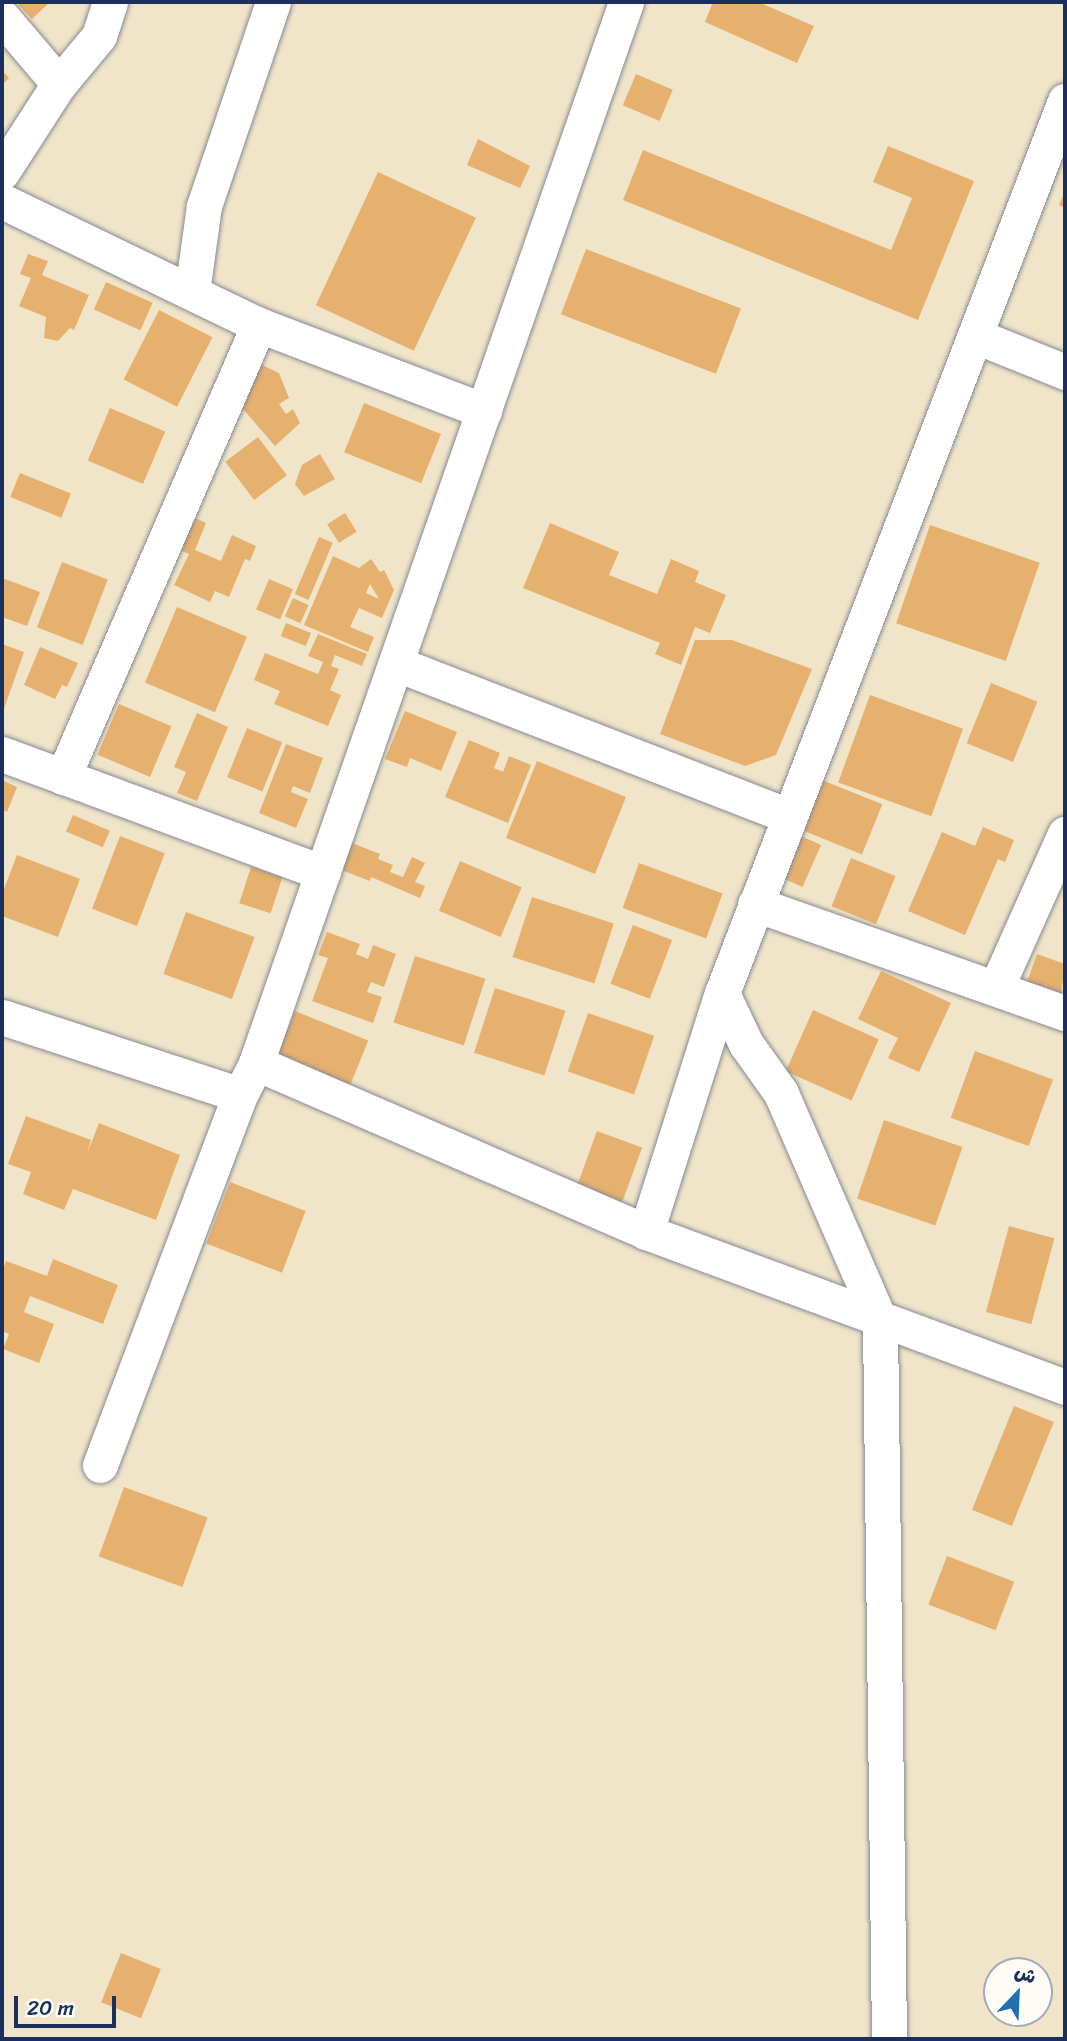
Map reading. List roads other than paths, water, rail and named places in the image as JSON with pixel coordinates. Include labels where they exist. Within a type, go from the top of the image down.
[{"type":"street","points":[[2,172],[59,84],[99,36],[110,2]]},
{"type":"street","points":[[192,292],[204,206],[273,2]]},
{"type":"street","points":[[100,1465],[240,1095],[256,1063],[626,2]]},
{"type":"street","points":[[2,17],[59,84]]},
{"type":"street","points":[[646,1232],[722,993],[755,904],[1065,102]]},
{"type":"street","points":[[2,201],[259,326],[484,411]]},
{"type":"street","points":[[63,777],[259,326]]},
{"type":"street","points":[[976,336],[1065,372]]},
{"type":"street","points":[[397,664],[788,816]]},
{"type":"street","points":[[2,754],[323,873]]},
{"type":"street","points":[[996,988],[1065,834]]},
{"type":"street","points":[[755,904],[1065,1013]]},
{"type":"street","points":[[722,993],[746,1044],[781,1093],[880,1321],[889,2039]]},
{"type":"street","points":[[2,1017],[240,1095]]},
{"type":"street","points":[[256,1063],[646,1232],[880,1321],[1065,1387]]}]
